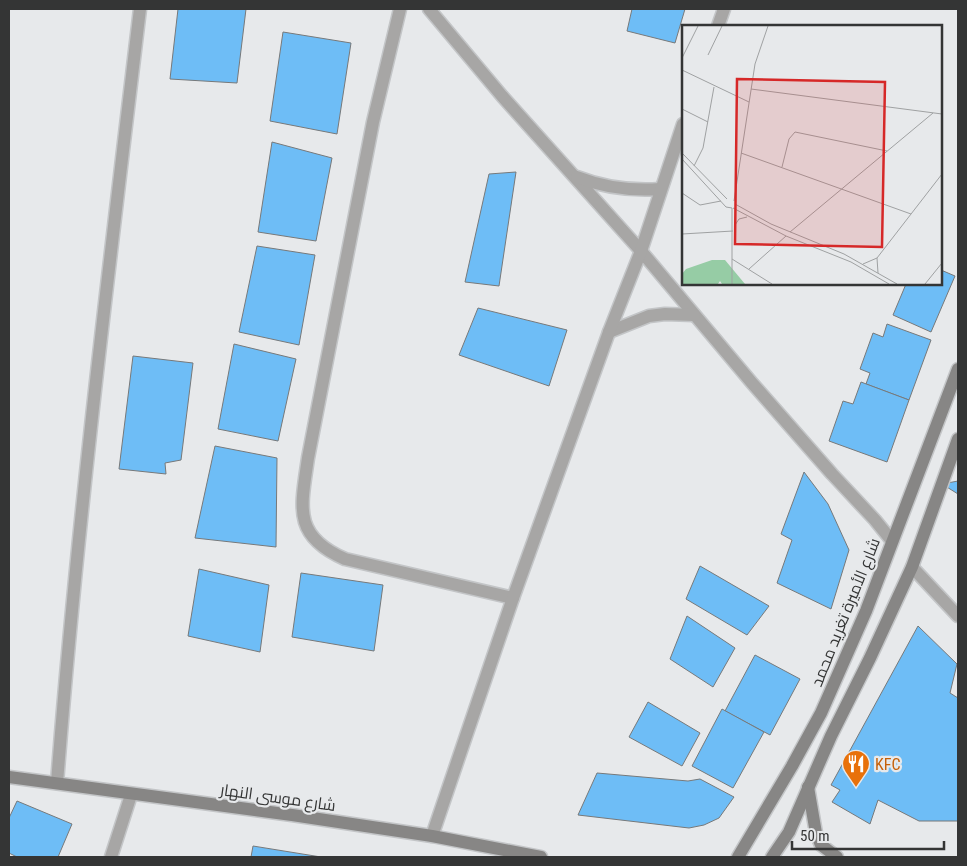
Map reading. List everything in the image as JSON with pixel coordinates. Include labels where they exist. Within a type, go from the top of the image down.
[{"type":"street","points":[[57,783],[68,640],[92,413],[140,9]]},
{"type":"street","points":[[400,9],[373,122],[308,458],[302,503],[304,521],[309,533],[318,544],[329,552],[345,559],[513,598]]},
{"type":"street","points":[[428,9],[892,541]]},
{"type":"street","points":[[718,25],[724,9]]},
{"type":"street","points":[[432,836],[513,598],[609,332],[640,252],[682,127]]},
{"type":"street","points":[[575,176],[595,184],[616,189],[638,191],[660,188]]},
{"type":"street","points":[[609,332],[649,316],[665,314],[694,315]]},
{"type":"street","name":"شارع الأميرة تغريد محمد","points":[[738,857],[821,713],[866,611],[958,369]]},
{"type":"street","points":[[772,857],[789,832],[808,786],[912,568],[958,439]]},
{"type":"street","points":[[912,568],[958,616]]},
{"type":"street","name":"شارع موسى النهار","points":[[9,777],[432,836],[541,857]]},
{"type":"street","points":[[808,786],[816,833],[821,845],[837,857]]},
{"type":"street","points":[[111,857],[132,795]]},
{"type":"building","points":[[178,9],[246,9],[237,83],[170,79]]},
{"type":"building","points":[[632,9],[685,9],[675,43],[627,31]]},
{"type":"building","points":[[283,32],[351,43],[337,134],[270,121]]},
{"type":"building","points":[[272,142],[332,158],[316,241],[258,232]]},
{"type":"building","points":[[516,172],[499,286],[465,282],[489,174]]},
{"type":"building","points":[[257,246],[315,255],[299,345],[239,332]]},
{"type":"building","points":[[942,270],[955,276],[931,332],[893,315],[906,285],[942,285]]},
{"type":"building","points":[[478,308],[567,330],[549,386],[459,355]]},
{"type":"building","points":[[887,324],[931,340],[909,400],[866,384],[870,373],[860,369],[873,333],[883,337]]},
{"type":"building","points":[[234,344],[296,359],[278,441],[218,429]]},
{"type":"building","points":[[133,356],[193,363],[181,460],[165,463],[166,474],[119,469]]},
{"type":"building","points":[[861,382],[909,400],[887,462],[829,441],[843,401],[853,404]]},
{"type":"building","points":[[215,446],[277,458],[276,547],[195,538]]},
{"type":"building","points":[[804,472],[828,504],[849,550],[831,609],[777,583],[792,540],[781,534]]},
{"type":"building","points":[[958,481],[958,494],[942,484]]},
{"type":"building","points":[[700,566],[769,606],[747,635],[686,599]]},
{"type":"building","points":[[199,569],[269,585],[260,652],[188,636]]},
{"type":"building","points":[[301,573],[383,585],[374,651],[292,637]]},
{"type":"building","points":[[687,616],[735,648],[713,687],[670,659]]},
{"type":"building","points":[[918,626],[957,664],[950,693],[958,698],[958,821],[919,821],[878,800],[870,824],[832,802],[840,790],[831,785]]},
{"type":"building","points":[[755,655],[800,679],[770,735],[725,711]]},
{"type":"building","points":[[648,702],[700,733],[682,766],[629,737]]},
{"type":"building","points":[[722,709],[764,732],[733,788],[692,766]]},
{"type":"building","points":[[597,773],[688,781],[700,779],[734,797],[719,818],[704,825],[689,828],[578,815]]},
{"type":"building","points":[[17,801],[72,824],[58,857],[17,857],[9,853],[9,818]]},
{"type":"building","points":[[253,846],[321,857],[251,857]]},
{"type":"place","name":"KFC","points":[[856,788]]}]
